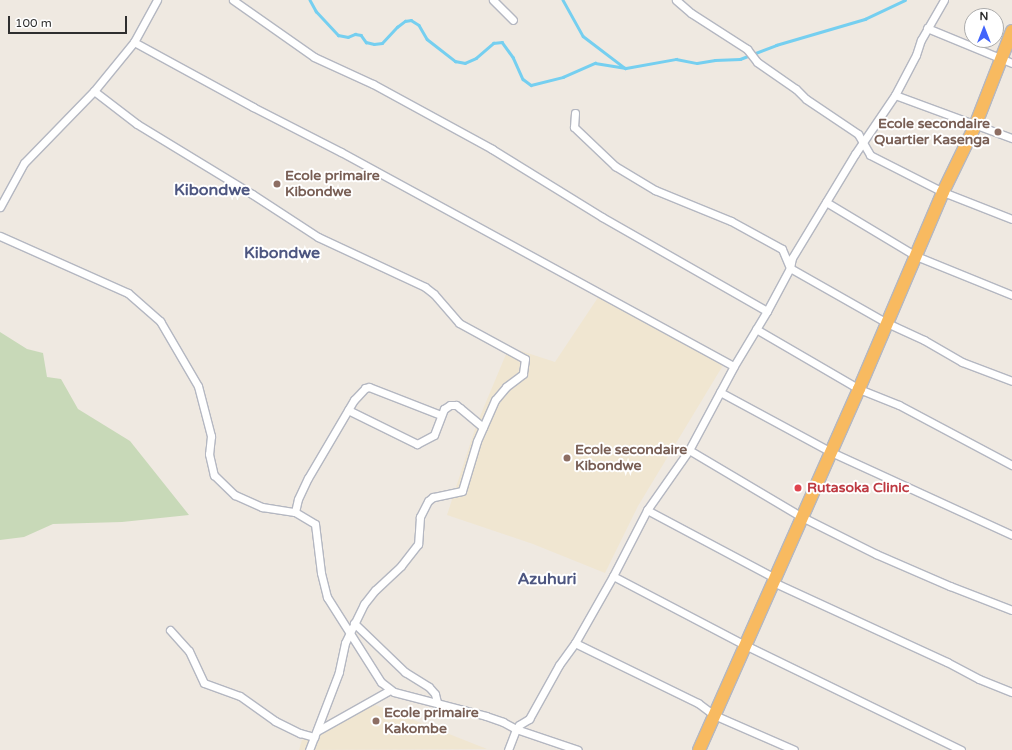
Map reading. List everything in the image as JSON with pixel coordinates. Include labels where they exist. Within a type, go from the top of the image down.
[{"type":"highway","points":[[699,750],[859,389],[943,192],[1007,61],[1012,32]]},
{"type":"street","points":[[0,207],[24,163],[94,91],[134,42],[157,0]]},
{"type":"street","points":[[233,0],[314,57],[373,84],[492,149],[602,217],[767,312]]},
{"type":"street","points":[[493,0],[513,20]]},
{"type":"street","points":[[676,0],[691,13],[747,49],[757,62],[796,89],[806,99],[858,134],[870,155],[943,192],[1012,219]]},
{"type":"street","points":[[508,750],[516,729],[519,725],[529,719],[559,665],[575,643],[613,576],[647,510],[689,450],[734,366],[767,312],[790,268],[792,258],[895,95],[927,28],[944,0]]},
{"type":"street","points":[[927,28],[1007,61]]},
{"type":"street","points":[[134,42],[252,107],[341,152],[734,366]]},
{"type":"street","points":[[94,91],[137,124],[252,194],[318,237],[425,287],[434,294],[460,323],[525,359],[523,374],[506,387],[495,400],[483,426],[462,491],[433,497],[428,501],[420,517],[418,544],[401,566],[375,590],[364,604],[349,632],[339,672],[310,750]]},
{"type":"street","points":[[895,95],[975,126],[1012,138]]},
{"type":"street","points":[[575,113],[574,126],[615,166],[655,190],[732,221],[776,245],[782,249],[790,268],[887,323],[924,340],[962,362],[1012,381]]},
{"type":"street","points":[[826,202],[916,256],[1012,295]]},
{"type":"street","points":[[0,236],[128,293],[160,321],[198,386],[211,436],[209,454],[214,475],[235,495],[262,507],[295,512],[315,524],[321,572],[327,598],[381,682],[390,690],[405,696],[437,702],[486,716],[516,729],[578,750]]},
{"type":"street","points":[[756,329],[859,389],[899,405],[1012,465]]},
{"type":"street","points":[[295,512],[301,491],[354,400],[367,387],[441,415]]},
{"type":"street","points":[[720,392],[831,452],[1012,535]]},
{"type":"street","points":[[348,410],[418,444],[434,435],[441,415],[447,406],[456,405],[483,426]]},
{"type":"street","points":[[689,450],[802,517],[876,554],[950,586],[1012,610]]},
{"type":"street","points":[[647,510],[774,580],[940,658],[979,679],[1012,692]]},
{"type":"street","points":[[613,576],[745,644],[961,750]]},
{"type":"street","points":[[354,623],[406,672],[429,688],[435,694],[437,702]]},
{"type":"street","points":[[170,630],[189,651],[204,683],[240,696],[251,706],[289,728],[315,734],[390,690]]},
{"type":"street","points":[[575,643],[698,703],[714,715],[794,750]]},
{"type":"shaded area","name":"Ecole secondaire Kibondwe","points":[[599,296],[725,362],[638,506],[605,573],[533,544],[447,515],[476,426],[509,347],[555,362]]},
{"type":"shaded area","name":"Ecole primaire Kakombe","points":[[368,702],[487,749],[299,750],[302,740]]},
{"type":"green space","points":[[0,332],[27,349],[43,353],[47,377],[61,379],[78,409],[130,441],[189,515],[122,522],[53,524],[24,537],[0,540]]},
{"type":"waterway","points":[[310,0],[316,11],[338,35],[348,37],[355,34],[361,35],[366,42],[374,44],[382,43],[397,27],[405,21],[411,20],[419,25],[427,39],[455,61],[465,63],[476,58],[493,43],[502,42],[513,57],[523,79],[531,85],[563,77],[595,63],[626,68],[676,59],[697,63],[715,60],[740,59],[776,45],[865,19],[905,0]]},
{"type":"waterway","points":[[563,0],[583,36],[625,68]]},
{"type":"place","name":"Ecole secondaire Quartier Kasenga","points":[[998,132]]},
{"type":"place","name":"Ecole primaire Kibondwe","points":[[277,184]]},
{"type":"place","name":"Ecole secondaire Kibondwe","points":[[567,458]]},
{"type":"place","name":"Rutasoka Clinic","points":[[798,488]]},
{"type":"place","name":"Ecole primaire Kakombe","points":[[376,721]]},
{"type":"district","name":"Kibondwe","points":[[212,190]]},
{"type":"district","name":"Kibondwe","points":[[282,253]]},
{"type":"district","name":"Azuhuri","points":[[547,579]]}]
